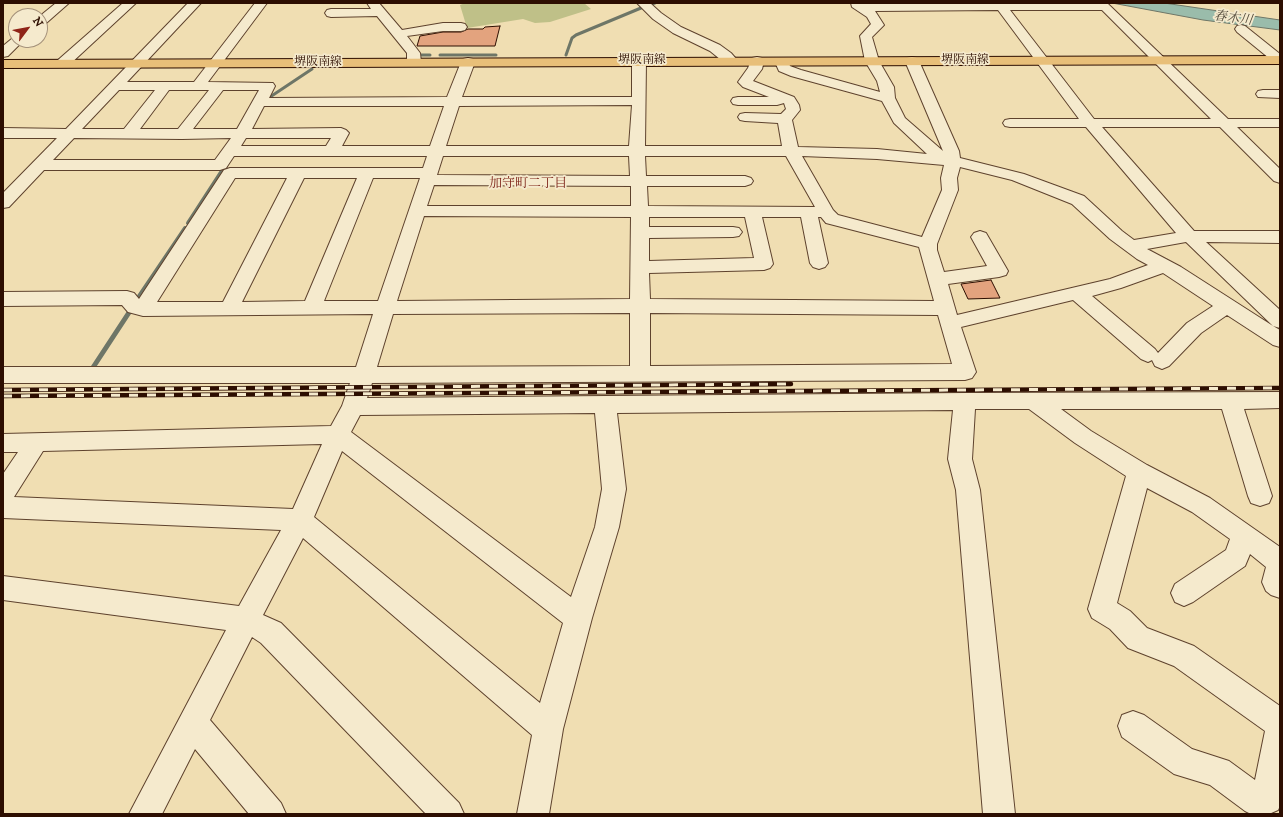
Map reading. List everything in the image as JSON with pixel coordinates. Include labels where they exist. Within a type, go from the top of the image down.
[{"type":"main road","name":"堺阪南線","points":[[3,64],[1280,60]]},
{"type":"street","points":[[48,15],[63,3]]},
{"type":"street","points":[[63,63],[130,3]]},
{"type":"street","points":[[3,203],[195,3]]},
{"type":"street","points":[[198,86],[217,63],[261,3]]},
{"type":"street","points":[[646,6],[662,5]]},
{"type":"street","points":[[858,5],[1001,9],[1105,6],[1280,178]]},
{"type":"street","points":[[858,5],[872,15],[878,25],[866,36],[872,61],[887,87],[888,98],[899,120],[929,148],[950,161]]},
{"type":"street","points":[[646,6],[678,30],[715,48],[731,61]]},
{"type":"street","points":[[336,14],[377,8],[400,34],[413,54],[414,62]]},
{"type":"street","points":[[956,16],[1001,9]]},
{"type":"street","points":[[1001,9],[1090,123],[1180,227],[1280,321]]},
{"type":"street","points":[[400,34],[443,27],[461,27]]},
{"type":"street","points":[[1241,29],[1280,60]]},
{"type":"street","points":[[756,61],[755,69],[745,82],[789,100],[793,110],[785,119]]},
{"type":"street","points":[[3,375],[965,372],[928,250],[928,244],[950,190],[949,178],[951,151],[912,61]]},
{"type":"street","points":[[145,814],[300,520],[338,435],[353,407],[453,101],[468,62]]},
{"type":"street","points":[[639,62],[637,150],[640,211],[640,373]]},
{"type":"street","points":[[782,62],[784,68],[796,73],[888,98]]},
{"type":"street","points":[[129,133],[166,85]]},
{"type":"street","points":[[39,165],[220,165],[242,134],[268,86],[115,86]]},
{"type":"street","points":[[182,134],[219,86]]},
{"type":"street","points":[[1263,94],[1280,94]]},
{"type":"street","points":[[738,101],[789,100]]},
{"type":"street","points":[[259,102],[639,101]]},
{"type":"street","points":[[751,118],[785,119]]},
{"type":"street","points":[[785,119],[791,150],[826,212],[832,218],[928,244]]},
{"type":"street","points":[[1010,123],[1224,123],[1277,127]]},
{"type":"street","points":[[4,134],[242,134],[341,132],[332,150]]},
{"type":"street","points":[[230,151],[791,150],[877,154],[950,161],[994,170],[1018,177],[1078,200],[1116,236],[1143,255],[1164,266],[1280,340]]},
{"type":"street","points":[[143,309],[230,173],[367,173],[428,177],[745,181]]},
{"type":"street","points":[[229,309],[298,173]]},
{"type":"street","points":[[312,307],[367,173]]},
{"type":"street","points":[[417,211],[826,212]]},
{"type":"street","points":[[640,267],[764,264],[752,212]]},
{"type":"street","points":[[808,212],[819,263]]},
{"type":"street","points":[[640,233],[733,232]]},
{"type":"street","points":[[1132,246],[1190,236],[1280,237]]},
{"type":"street","points":[[937,279],[999,271],[980,237]]},
{"type":"street","points":[[3,299],[127,298],[135,307],[143,309],[640,306],[948,316],[1076,293],[1114,284],[1164,266]]},
{"type":"street","points":[[1076,293],[1155,357],[1227,306]]},
{"type":"street","points":[[1230,400],[1260,496]]},
{"type":"street","points":[[353,407],[965,401],[1280,400]]},
{"type":"street","points":[[965,401],[960,459],[968,490],[999,814]]},
{"type":"street","points":[[1034,401],[1083,437],[1139,472],[1200,505],[1280,562],[1275,582],[1280,586]]},
{"type":"street","points":[[533,814],[548,728],[578,618],[607,527],[614,489],[605,405]]},
{"type":"street","points":[[3,443],[338,435],[578,618]]},
{"type":"street","points":[[3,494],[37,442]]},
{"type":"street","points":[[1139,472],[1102,608],[1120,620],[1138,638],[1184,656],[1280,724]]},
{"type":"street","points":[[3,507],[300,520],[548,728]]},
{"type":"street","points":[[1184,593],[1236,558],[1244,535]]},
{"type":"street","points":[[3,588],[246,620],[271,633],[448,814]]},
{"type":"street","points":[[193,724],[270,814]]},
{"type":"street","points":[[1133,726],[1185,763],[1218,772],[1256,800],[1267,800],[1280,732]]},
{"type":"green space","points":[[465,3],[584,3],[591,9],[550,22],[535,23],[523,19],[467,28],[460,5]]},
{"type":"water","name":"春木川","points":[[1112,3],[1164,3],[1280,20],[1280,30],[1203,20]]},
{"type":"building","points":[[500,26],[495,46],[417,46],[420,36]]},
{"type":"building","points":[[991,280],[1000,298],[968,299],[961,284]]},
{"type":"waterway","points":[[648,5],[655,3]]},
{"type":"waterway","points":[[566,55],[572,38],[576,35],[641,8]]},
{"type":"waterway","points":[[418,55],[430,55]]},
{"type":"waterway","points":[[440,55],[496,55]]},
{"type":"waterway","points":[[268,100],[270,97],[312,69]]},
{"type":"waterway","points":[[188,223],[227,163]]},
{"type":"waterway","points":[[139,296],[185,228]]},
{"type":"waterway","points":[[92,369],[130,311]]},
{"type":"railway","points":[[3,390],[791,384]]},
{"type":"railway","points":[[3,396],[1280,388]]},
{"type":"district","name":"加守町二丁目","points":[[528,184]]}]
